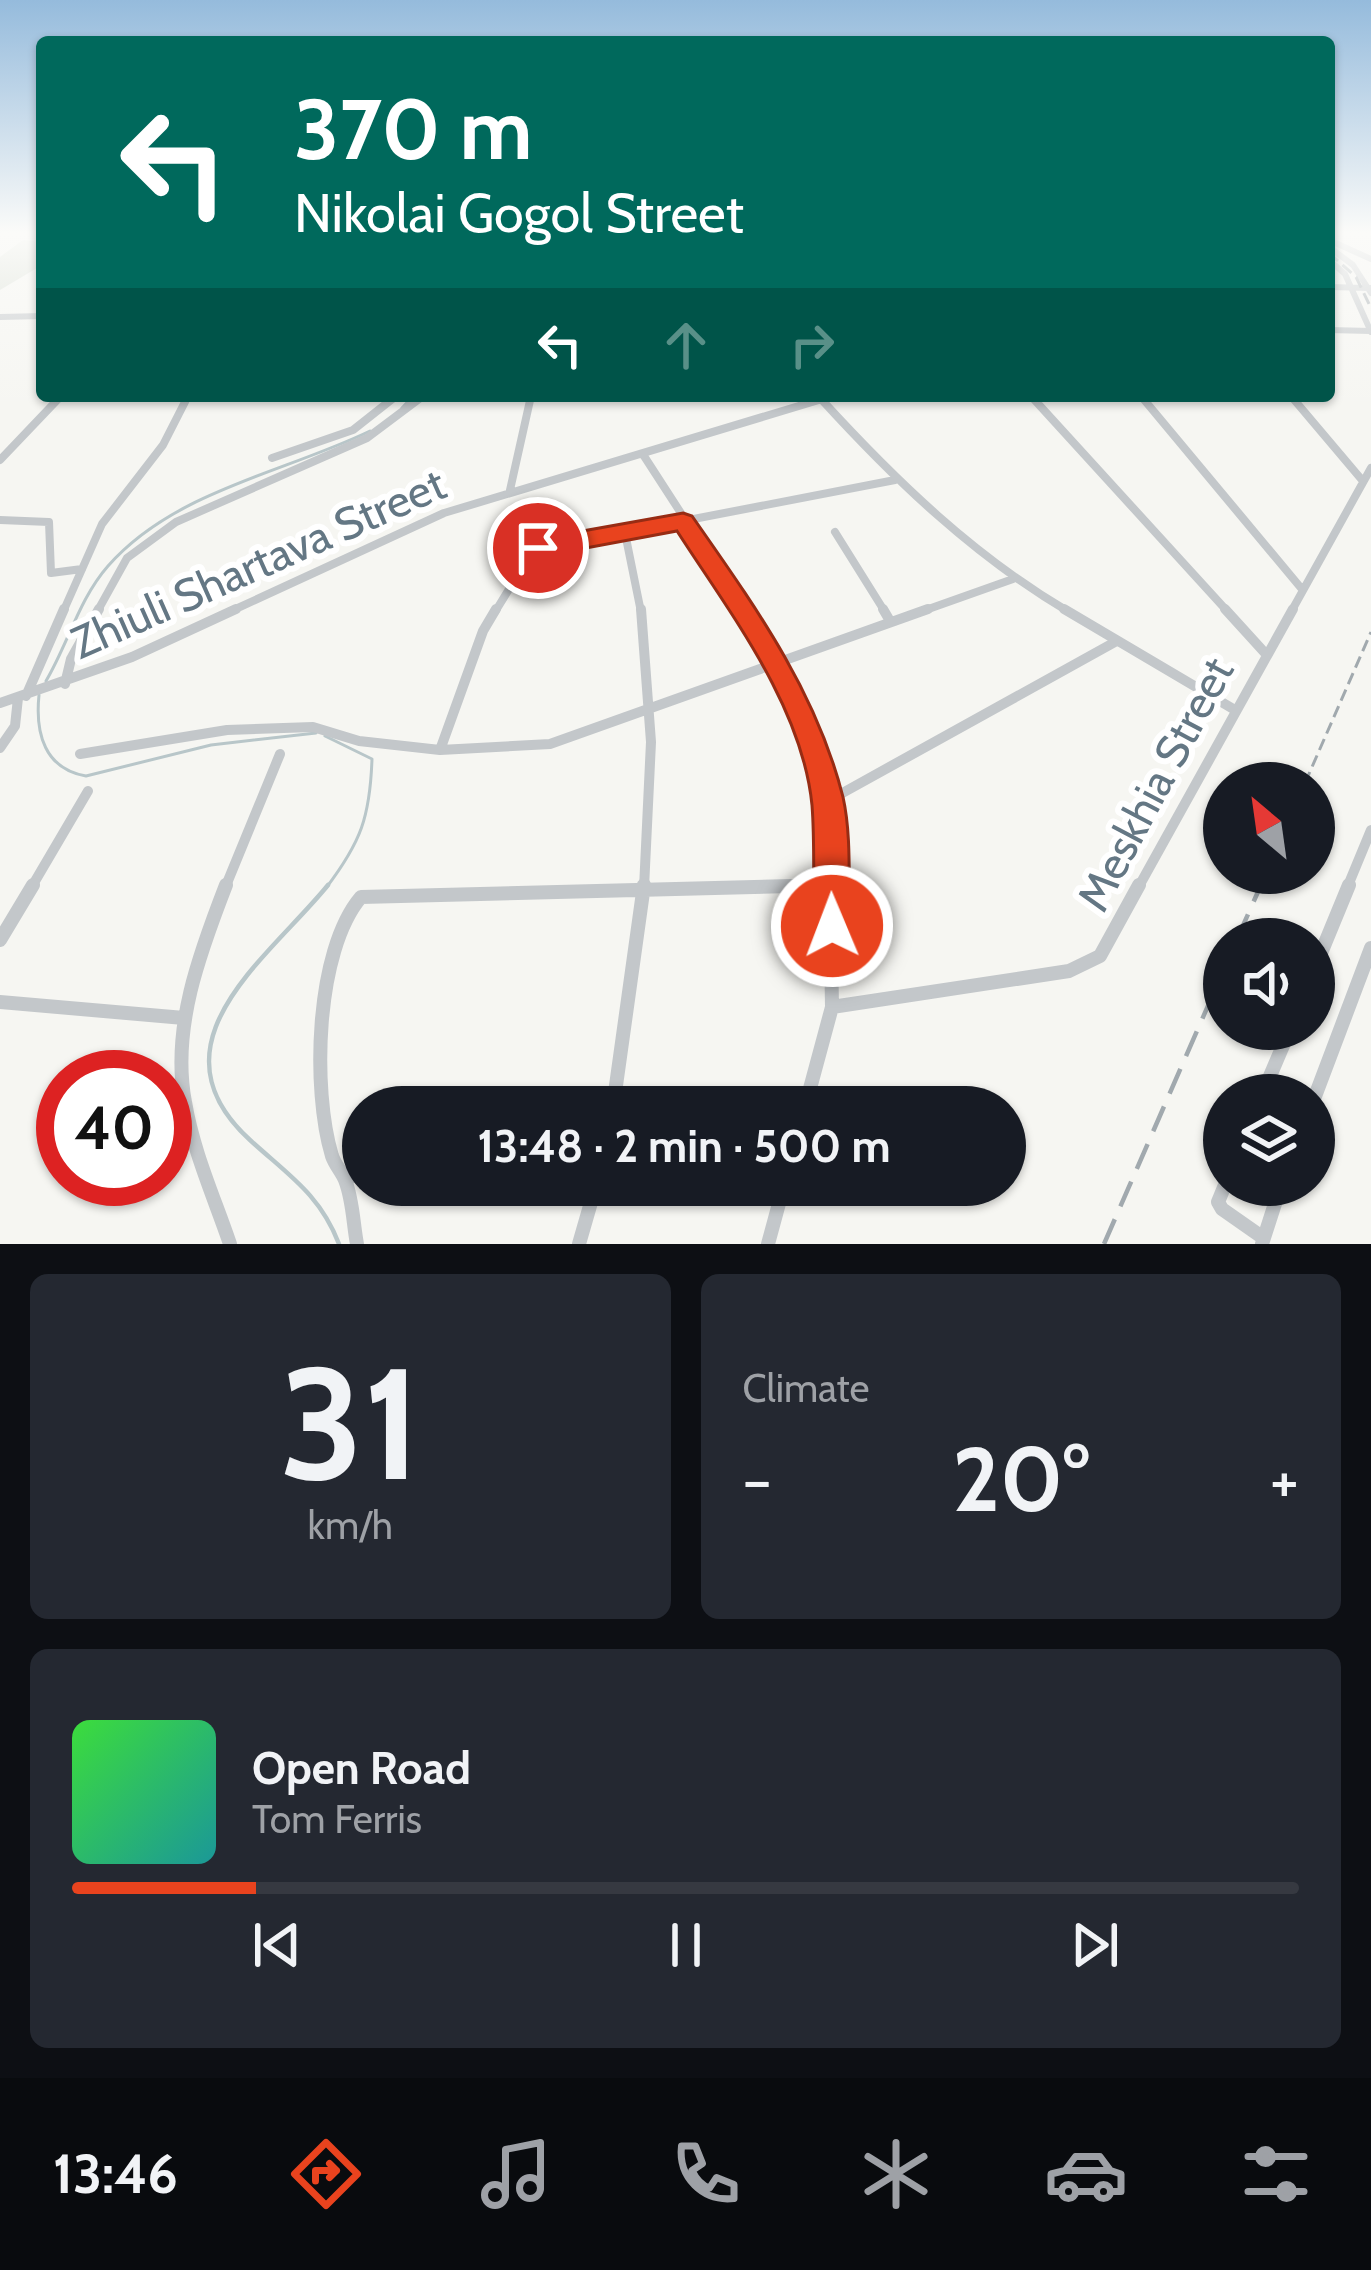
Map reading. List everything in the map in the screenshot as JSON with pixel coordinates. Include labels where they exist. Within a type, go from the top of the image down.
[{"type":"street","points":[[1335,330],[1371,331],[1353,292]]},
{"type":"street","points":[[0,317],[36,316]]},
{"type":"street","points":[[0,460],[55,402]]},
{"type":"street","points":[[0,748],[15,726],[22,697],[102,524],[164,446],[185,402]]},
{"type":"street","points":[[272,458],[353,430],[390,402]]},
{"type":"street","points":[[59,686],[127,558],[176,522],[367,438],[416,402]]},
{"type":"street","points":[[510,490],[530,402]]},
{"type":"street","name":"Zhiuli Shartava Street","points":[[22,697],[59,686],[444,513],[816,402]]},
{"type":"street","points":[[824,402],[895,480],[1013,579],[1235,710]]},
{"type":"street","points":[[1036,402],[1265,653]]},
{"type":"street","points":[[1147,402],[1301,588]]},
{"type":"street","points":[[1296,402],[1363,480]]},
{"type":"street","points":[[644,457],[775,659],[797,704],[828,801],[832,1007],[811,1086]]},
{"type":"street","name":"Meskhia Street","points":[[832,1007],[1069,971],[1100,956],[1111,944],[1265,653],[1371,468]]},
{"type":"street","points":[[440,750],[483,631],[530,553],[895,480]]},
{"type":"street","points":[[0,520],[49,522],[51,573],[82,569]]},
{"type":"street","points":[[835,532],[890,621]]},
{"type":"street","points":[[616,1086],[645,886],[644,597],[625,533]]},
{"type":"street","points":[[80,754],[227,730],[313,727],[359,741],[440,750],[550,743],[647,712],[775,659],[1013,579]]},
{"type":"street","points":[[828,801],[1115,642]]},
{"type":"street","points":[[0,703],[22,697]]},
{"type":"street","points":[[230,1244],[183,1092],[184,1018],[280,754]]},
{"type":"street","points":[[0,940],[88,791]]},
{"type":"street","points":[[1335,927],[1364,867],[1371,830]]},
{"type":"street","points":[[342,1173],[332,1158],[323,1054],[332,949],[341,918],[361,897],[645,886],[831,885]]},
{"type":"street","points":[[1323,1074],[1371,948]]},
{"type":"street","points":[[0,1002],[184,1018]]},
{"type":"street","points":[[350,1206],[357,1244]]},
{"type":"street","points":[[579,1244],[590,1206]]},
{"type":"street","points":[[768,1244],[778,1206]]},
{"type":"street","points":[[1220,1206],[1262,1241],[1274,1206]]},
{"type":"waterway","points":[[402,408],[408,402]]},
{"type":"waterway","points":[[46,681],[89,593],[135,540],[197,501],[370,431]]},
{"type":"waterway","points":[[39,695],[39,723],[46,748],[61,766],[86,776],[211,745],[316,733]]},
{"type":"waterway","points":[[325,736],[372,759],[361,828],[326,888]]},
{"type":"waterway","points":[[328,885],[228,1003],[213,1036],[209,1069],[221,1104],[250,1140],[312,1198],[339,1244]]},
{"type":"railway","points":[[1363,292],[1371,308]]},
{"type":"railway","points":[[1314,762],[1371,632]]},
{"type":"railway","points":[[1246,918],[1257,894]]},
{"type":"railway","points":[[1104,1244],[1203,1017]]},
{"type":"route","points":[[538,548],[683,522],[775,659],[797,704],[828,801],[832,926]]}]
